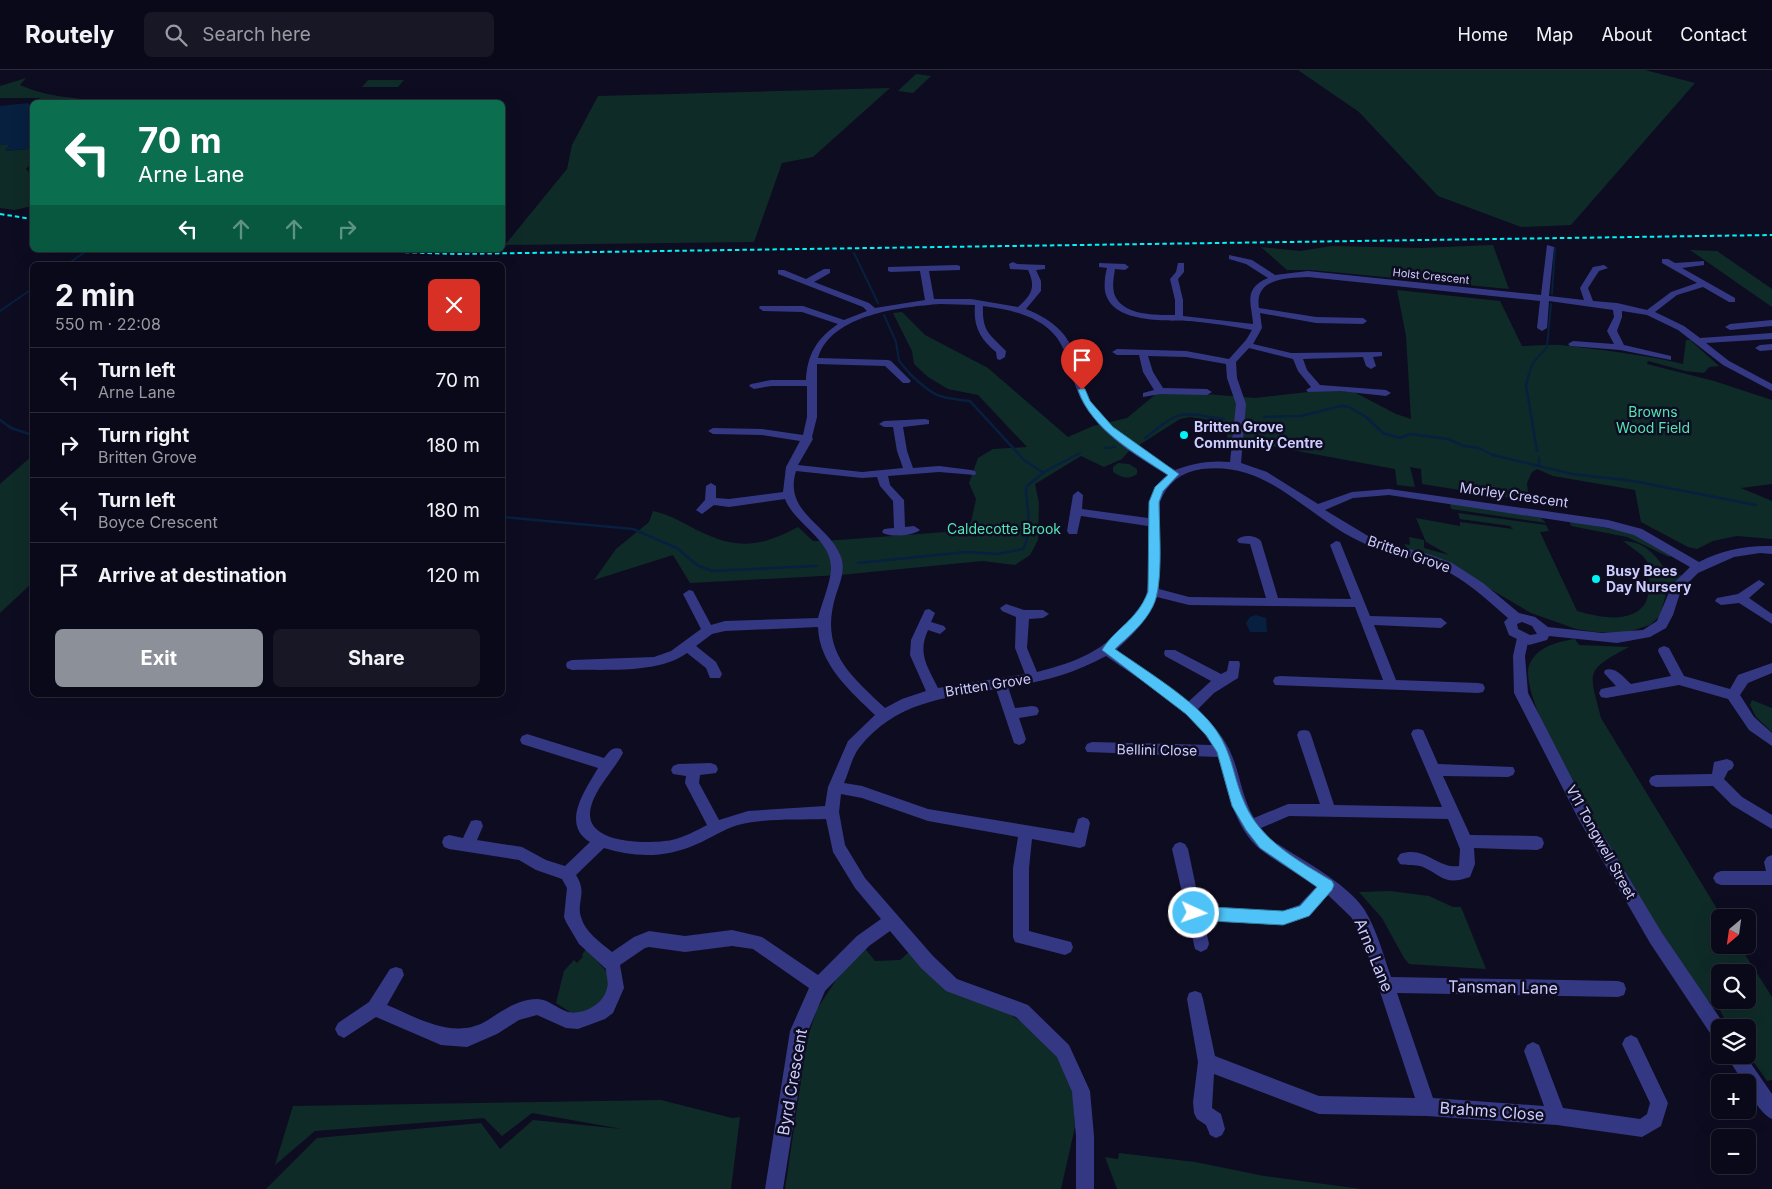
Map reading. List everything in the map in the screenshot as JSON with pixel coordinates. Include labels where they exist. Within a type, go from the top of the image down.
[{"type":"street","points":[[1542,328],[1550,247]]},
{"type":"street","points":[[1232,257],[1248,262],[1274,278]]},
{"type":"street","points":[[1538,260],[1548,261]]},
{"type":"street","points":[[1665,260],[1732,300]]},
{"type":"street","points":[[1673,266],[1701,263]]},
{"type":"street","points":[[1013,264],[1013,266],[1042,266]]},
{"type":"street","points":[[1125,267],[1106,265],[1110,294],[1117,304],[1124,309],[1147,316],[1257,328]]},
{"type":"street","points":[[1178,318],[1179,300],[1170,279],[1180,272],[1181,265]]},
{"type":"street","points":[[1020,310],[1039,290],[1031,267]]},
{"type":"street","points":[[1586,267],[1600,268],[1584,288],[1589,303]]},
{"type":"street","points":[[924,268],[930,301]]},
{"type":"street","points":[[891,269],[957,268]]},
{"type":"street","points":[[807,282],[827,271]]},
{"type":"street","points":[[781,272],[866,305],[873,311]]},
{"type":"street","name":"Holst Crescent","points":[[1274,278],[1308,274],[1617,306],[1649,314],[1681,328],[1726,363],[1772,388]]},
{"type":"street","points":[[1235,466],[1241,404],[1232,378],[1231,362],[1254,336],[1257,328],[1254,297],[1260,285],[1274,278]]},
{"type":"street","points":[[1649,314],[1660,302],[1679,290],[1704,284]]},
{"type":"street","points":[[884,715],[844,677],[829,652],[823,622],[836,576],[836,558],[825,541],[798,513],[789,495],[788,480],[791,467],[808,439],[812,422],[813,361],[821,343],[846,324],[873,311],[930,301],[979,303],[1020,310],[1047,322],[1066,340],[1086,401],[1105,424],[1130,446],[1174,474]]},
{"type":"street","points":[[979,303],[979,327],[990,343],[1001,351],[1000,357]]},
{"type":"street","points":[[763,319],[763,305],[803,309],[846,324]]},
{"type":"street","points":[[1617,306],[1618,317],[1612,331],[1620,347]]},
{"type":"street","points":[[1256,310],[1316,320],[1366,321]]},
{"type":"street","points":[[1730,327],[1772,323]]},
{"type":"street","points":[[1756,325],[1772,336]]},
{"type":"street","points":[[1700,341],[1772,336]]},
{"type":"street","points":[[980,346],[990,343]]},
{"type":"street","points":[[1573,344],[1620,347],[1668,358]]},
{"type":"street","points":[[1246,345],[1280,354],[1297,356],[1379,354]]},
{"type":"street","points":[[1760,348],[1772,347]]},
{"type":"street","points":[[1117,352],[1186,354],[1231,362]]},
{"type":"street","points":[[1143,353],[1148,372],[1160,392]]},
{"type":"street","points":[[1367,354],[1371,366]]},
{"type":"street","points":[[1297,356],[1313,389],[1340,388],[1372,395],[1386,393]]},
{"type":"street","points":[[813,361],[888,359],[906,381]]},
{"type":"street","points":[[754,386],[771,380],[812,383]]},
{"type":"street","points":[[1146,395],[1160,392],[1207,392]]},
{"type":"street","points":[[884,424],[925,422]]},
{"type":"street","points":[[898,424],[902,451],[909,471]]},
{"type":"street","points":[[713,431],[762,432],[808,439]]},
{"type":"street","points":[[724,441],[730,432]]},
{"type":"street","name":"Britten Grove","points":[[1085,1189],[1085,1136],[1081,1091],[1063,1051],[1022,1011],[952,985],[927,962],[891,921],[860,883],[838,847],[832,812],[836,787],[853,745],[884,715],[908,703],[934,694],[1034,678],[1075,667],[1108,650],[1134,625],[1148,606],[1153,592],[1154,502],[1159,490],[1174,474],[1202,465],[1235,466],[1264,474],[1283,484],[1359,536],[1377,544],[1435,560],[1460,572],[1516,618],[1532,620],[1544,631]]},
{"type":"street","points":[[791,467],[882,475],[939,469],[971,474]]},
{"type":"street","points":[[882,475],[884,486],[898,500],[900,531]]},
{"type":"street","points":[[702,510],[711,501],[710,486]]},
{"type":"street","name":"Morley Crescent","points":[[1317,509],[1333,500],[1360,492],[1388,492],[1608,524],[1638,532],[1701,568]]},
{"type":"street","points":[[711,501],[729,503],[789,495]]},
{"type":"street","points":[[1073,531],[1078,495]]},
{"type":"street","points":[[1075,512],[1155,522]]},
{"type":"street","points":[[888,532],[914,530]]},
{"type":"street","points":[[1243,540],[1256,541],[1273,601]]},
{"type":"street","points":[[1336,545],[1391,684]]},
{"type":"street","points":[[1516,618],[1510,622],[1511,628],[1523,638],[1539,640],[1542,638],[1544,631],[1628,638],[1644,634],[1664,623],[1676,588],[1686,578],[1701,568],[1734,552],[1750,549],[1772,550]]},
{"type":"street","points":[[1721,601],[1741,598],[1759,584]]},
{"type":"street","points":[[1153,592],[1189,601],[1359,604]]},
{"type":"street","points":[[689,594],[708,630]]},
{"type":"street","points":[[1741,598],[1772,620]]},
{"type":"street","points":[[1006,608],[1023,615],[1043,614]]},
{"type":"street","points":[[1023,615],[1018,642],[1027,666],[1034,678]]},
{"type":"street","points":[[934,694],[916,655],[918,640],[927,619],[940,629]]},
{"type":"street","points":[[1366,620],[1441,623]]},
{"type":"street","points":[[572,665],[589,658],[654,662],[676,654],[708,630],[725,626],[823,622]]},
{"type":"street","name":"V11 Tongwell Street","points":[[1523,638],[1519,656],[1520,693],[1583,814],[1656,938],[1711,1020]]},
{"type":"street","points":[[687,646],[711,664],[714,674]]},
{"type":"street","name":"Arne Lane","points":[[1108,650],[1190,710],[1211,732],[1223,751],[1239,806],[1265,844],[1290,863],[1327,885],[1357,912],[1368,932],[1427,1106]]},
{"type":"street","points":[[1664,651],[1679,680]]},
{"type":"street","points":[[1170,654],[1222,680]]},
{"type":"street","points":[[1190,710],[1197,699],[1233,674],[1234,664]]},
{"type":"street","points":[[1733,695],[1743,679],[1772,668]]},
{"type":"street","points":[[1610,673],[1627,688]]},
{"type":"street","points":[[1606,693],[1679,680],[1733,695],[1743,716],[1759,732],[1772,740]]},
{"type":"street","points":[[1280,682],[1478,688]]},
{"type":"street","points":[[1001,684],[1019,740]]},
{"type":"street","points":[[1012,714],[1032,711]]},
{"type":"street","points":[[1304,734],[1329,811]]},
{"type":"street","points":[[1404,859],[1422,860],[1440,872],[1453,874],[1465,872],[1469,862],[1465,841],[1418,734]]},
{"type":"street","points":[[527,740],[606,765]]},
{"type":"street","name":"Bellini Close","points":[[1092,748],[1223,751]]},
{"type":"street","points":[[616,753],[606,765],[583,814],[586,829],[600,842],[636,848],[657,849],[674,846],[747,817],[832,812]]},
{"type":"street","points":[[1716,780],[1721,772],[1719,766],[1727,765]]},
{"type":"street","points":[[678,770],[711,769]]},
{"type":"street","points":[[1435,770],[1508,772]]},
{"type":"street","points":[[694,771],[692,783],[716,828]]},
{"type":"street","points":[[1656,781],[1716,780],[1737,801],[1772,823]]},
{"type":"street","points":[[836,787],[862,792],[928,815],[1080,841],[1083,823]]},
{"type":"street","points":[[1251,826],[1288,810],[1452,814]]},
{"type":"street","points":[[467,844],[476,826]]},
{"type":"street","points":[[1026,832],[1021,868],[1021,937],[1065,947]]},
{"type":"street","points":[[1465,841],[1537,843]]},
{"type":"street","points":[[375,1008],[441,1036],[467,1038],[491,1028],[515,1012],[537,1007],[566,1020],[578,1021],[599,1013],[607,1007],[612,997],[616,980],[611,962],[585,939],[572,917],[576,887],[567,874],[540,865],[522,854],[449,842]]},
{"type":"street","points":[[567,874],[600,842]]},
{"type":"street","points":[[1180,849],[1201,944]]},
{"type":"street","points":[[1772,862],[1772,867]]},
{"type":"street","points":[[1720,878],[1772,878]]},
{"type":"street","points":[[1194,913],[1283,918],[1304,911],[1327,885]]},
{"type":"street","name":"Byrd Crescent","points":[[774,1189],[799,1031],[819,985],[863,940],[891,921]]},
{"type":"street","points":[[611,962],[640,942],[649,939],[685,944],[732,938],[756,942],[819,985]]},
{"type":"street","points":[[344,1029],[375,1008],[396,975]]},
{"type":"street","name":"Tansman Lane","points":[[1387,985],[1618,989]]},
{"type":"street","points":[[1195,998],[1207,1062],[1202,1102],[1203,1113],[1215,1120],[1216,1129]]},
{"type":"street","name":"Brahms Close","points":[[1427,1106],[1557,1116],[1642,1128],[1655,1120],[1664,1099],[1631,1044]]},
{"type":"street","name":"Brahms Close","points":[[1533,1051],[1557,1116]]},
{"type":"street","points":[[1207,1062],[1319,1105],[1427,1106]]},
{"type":"street","points":[[1741,1064],[1772,1110]]},
{"type":"green space","points":[[1298,70],[1645,70],[1695,83],[1571,225],[1521,227],[1438,196],[1359,112]]},
{"type":"green space","points":[[916,74],[931,76],[913,93],[898,91]]},
{"type":"green space","points":[[26,78],[20,85],[42,93],[92,100],[0,98],[0,86]]},
{"type":"green space","points":[[368,80],[404,80],[398,87],[362,87]]},
{"type":"green space","points":[[890,88],[813,157],[782,163],[754,242],[505,245],[567,169],[572,145],[598,96]]},
{"type":"green space","points":[[10,144],[5,151],[28,149],[30,147],[30,165],[26,169],[30,173],[30,206],[15,210],[0,208],[0,145]]},
{"type":"green space","points":[[1493,245],[1509,289],[1311,270],[1287,270],[1261,247],[1300,251],[1332,246],[1420,248]]},
{"type":"green space","points":[[1690,250],[1717,251],[1772,289],[1772,307]]},
{"type":"green space","points":[[1397,290],[1500,301],[1522,346],[1560,345],[1637,355],[1683,364],[1686,340],[1690,340],[1719,366],[1709,367],[1704,373],[1685,371],[1648,361],[1647,364],[1714,381],[1772,400],[1772,484],[1741,488],[1772,501],[1772,539],[1737,536],[1713,541],[1697,549],[1688,547],[1641,522],[1635,490],[1553,476],[1537,469],[1532,472],[1527,483],[1529,501],[1422,484],[1421,469],[1410,467],[1415,487],[1397,485],[1395,469],[1227,438],[1228,423],[1190,417],[1180,419],[1128,452],[1122,459],[1104,467],[1081,456],[1035,484],[1039,503],[1038,540],[1030,555],[1015,565],[982,561],[840,575],[690,583],[673,555],[594,580],[616,549],[649,522],[653,511],[673,518],[703,533],[740,544],[762,542],[798,527],[813,541],[825,541],[946,532],[971,522],[976,499],[969,483],[978,458],[993,449],[1027,447],[978,395],[948,389],[928,377],[914,364],[912,351],[893,313],[902,312],[925,335],[988,368],[1068,437],[1093,426],[1127,418],[1156,394],[1205,394],[1255,398],[1326,390],[1354,392],[1396,414],[1411,419],[1406,336]]},
{"type":"green space","points":[[30,458],[30,585],[0,613],[0,484]]},
{"type":"green space","points":[[1118,463],[1129,464],[1137,469],[1137,474],[1128,478],[1116,474],[1113,472],[1113,467]]},
{"type":"green space","points":[[1450,503],[1541,518],[1546,523],[1451,509]]},
{"type":"green space","points":[[1458,513],[1546,525],[1549,531],[1540,532],[1577,611],[1605,617],[1624,617],[1633,614],[1647,600],[1651,583],[1645,573],[1682,576],[1672,584],[1666,594],[1660,616],[1650,625],[1625,633],[1576,629],[1531,613],[1485,586],[1409,551],[1404,544],[1410,545],[1409,537],[1424,540],[1424,548],[1449,555],[1426,542],[1416,518],[1460,526],[1460,522],[1513,529],[1510,526],[1460,519]]},
{"type":"green space","points":[[1569,521],[1632,533],[1674,554],[1669,557],[1627,537],[1571,526]]},
{"type":"green space","points":[[1623,541],[1637,543],[1649,550],[1667,572],[1653,570],[1643,556]]},
{"type":"green space","points":[[1575,639],[1579,645],[1629,647],[1604,662],[1597,668],[1594,674],[1594,690],[1601,718],[1717,909],[1711,909],[1711,954],[1745,954],[1751,964],[1711,964],[1711,1002],[1706,1003],[1632,886],[1568,776],[1544,727],[1530,687],[1530,663],[1543,649],[1555,643]]},
{"type":"green space","points":[[1752,700],[1772,708],[1772,732],[1756,717],[1750,705]]},
{"type":"green space","points":[[1390,891],[1429,896],[1453,907],[1461,907],[1486,969],[1409,964],[1382,918],[1359,892]]},
{"type":"green space","points":[[863,946],[875,961],[900,960],[909,952],[1035,1030],[1054,1048],[1073,1095],[1075,1127],[1061,1189],[785,1189],[807,1040],[817,1009],[836,980]]},
{"type":"green space","points":[[586,949],[609,974],[607,996],[586,1013],[570,1012],[556,1003],[564,971],[574,960],[577,963],[583,957],[582,955]]},
{"type":"green space","points":[[1756,972],[1772,997],[1772,1080],[1767,1081],[1755,1064],[1756,1019],[1725,1019],[1719,1009],[1756,1009]]},
{"type":"green space","points":[[661,1100],[732,1118],[740,1117],[731,1189],[266,1189],[317,1138],[481,1123],[500,1149],[533,1120],[622,1129],[532,1113],[502,1136],[484,1118],[315,1131],[275,1165],[293,1106]]},
{"type":"green space","points":[[1119,1153],[1195,1162],[1264,1176],[1361,1189],[1117,1189],[1105,1157],[1118,1159]]},
{"type":"water","points":[[28,103],[30,106],[30,147],[28,149],[4,151],[10,145],[0,145],[0,106]]},
{"type":"water","points":[[1256,615],[1266,618],[1267,632],[1250,632],[1246,623],[1250,617]]},
{"type":"waterway","points":[[1552,294],[1555,248]]},
{"type":"waterway","points":[[70,262],[85,252]]},
{"type":"waterway","points":[[854,253],[878,303]]},
{"type":"waterway","points":[[0,311],[30,290]]},
{"type":"waterway","points":[[1529,375],[1532,364],[1547,347],[1551,304]]},
{"type":"waterway","points":[[884,315],[896,342],[899,361],[911,374]]},
{"type":"waterway","points":[[911,374],[937,395],[950,399],[970,401],[1024,460],[1043,473]]},
{"type":"waterway","points":[[1529,374],[1526,385],[1537,451]]},
{"type":"waterway","points":[[1264,417],[1301,416],[1341,406],[1349,407],[1366,417],[1383,433],[1400,438],[1410,434],[1448,439],[1464,446],[1479,448],[1493,455],[1572,474],[1633,481],[1756,505]]},
{"type":"waterway","points":[[1145,438],[1166,422],[1181,415],[1189,414],[1224,419]]},
{"type":"waterway","points":[[0,420],[11,428],[30,434]]},
{"type":"waterway","points":[[1105,448],[1115,447]]},
{"type":"waterway","points":[[1043,473],[1080,453]]},
{"type":"waterway","points":[[1539,458],[1539,465]]},
{"type":"waterway","points":[[858,563],[967,552],[996,554],[1023,549],[1029,526],[1026,487],[1043,473]]},
{"type":"waterway","points":[[505,517],[633,529],[677,548],[697,565],[712,571],[817,566]]},
{"type":"railway","points":[[0,214],[30,219]]},
{"type":"railway","points":[[400,252],[455,254],[1772,235]]},
{"type":"place","name":"Britten Grove Community Centre","points":[[1184,435]]},
{"type":"place","name":"Busy Bees Day Nursery","points":[[1596,579]]},
{"type":"route","points":[[1082,390],[1086,401],[1095,414],[1117,436],[1174,474],[1166,480],[1154,502],[1153,592],[1148,606],[1134,625],[1108,650],[1190,710],[1211,732],[1223,751],[1239,806],[1251,826],[1265,844],[1290,863],[1327,885],[1304,911],[1283,918],[1194,913]]},
{"type":"park label","name":"Browns Wood Field","points":[[1653,420]]},
{"type":"park label","name":"Caldecotte Brook","points":[[1004,529]]}]
